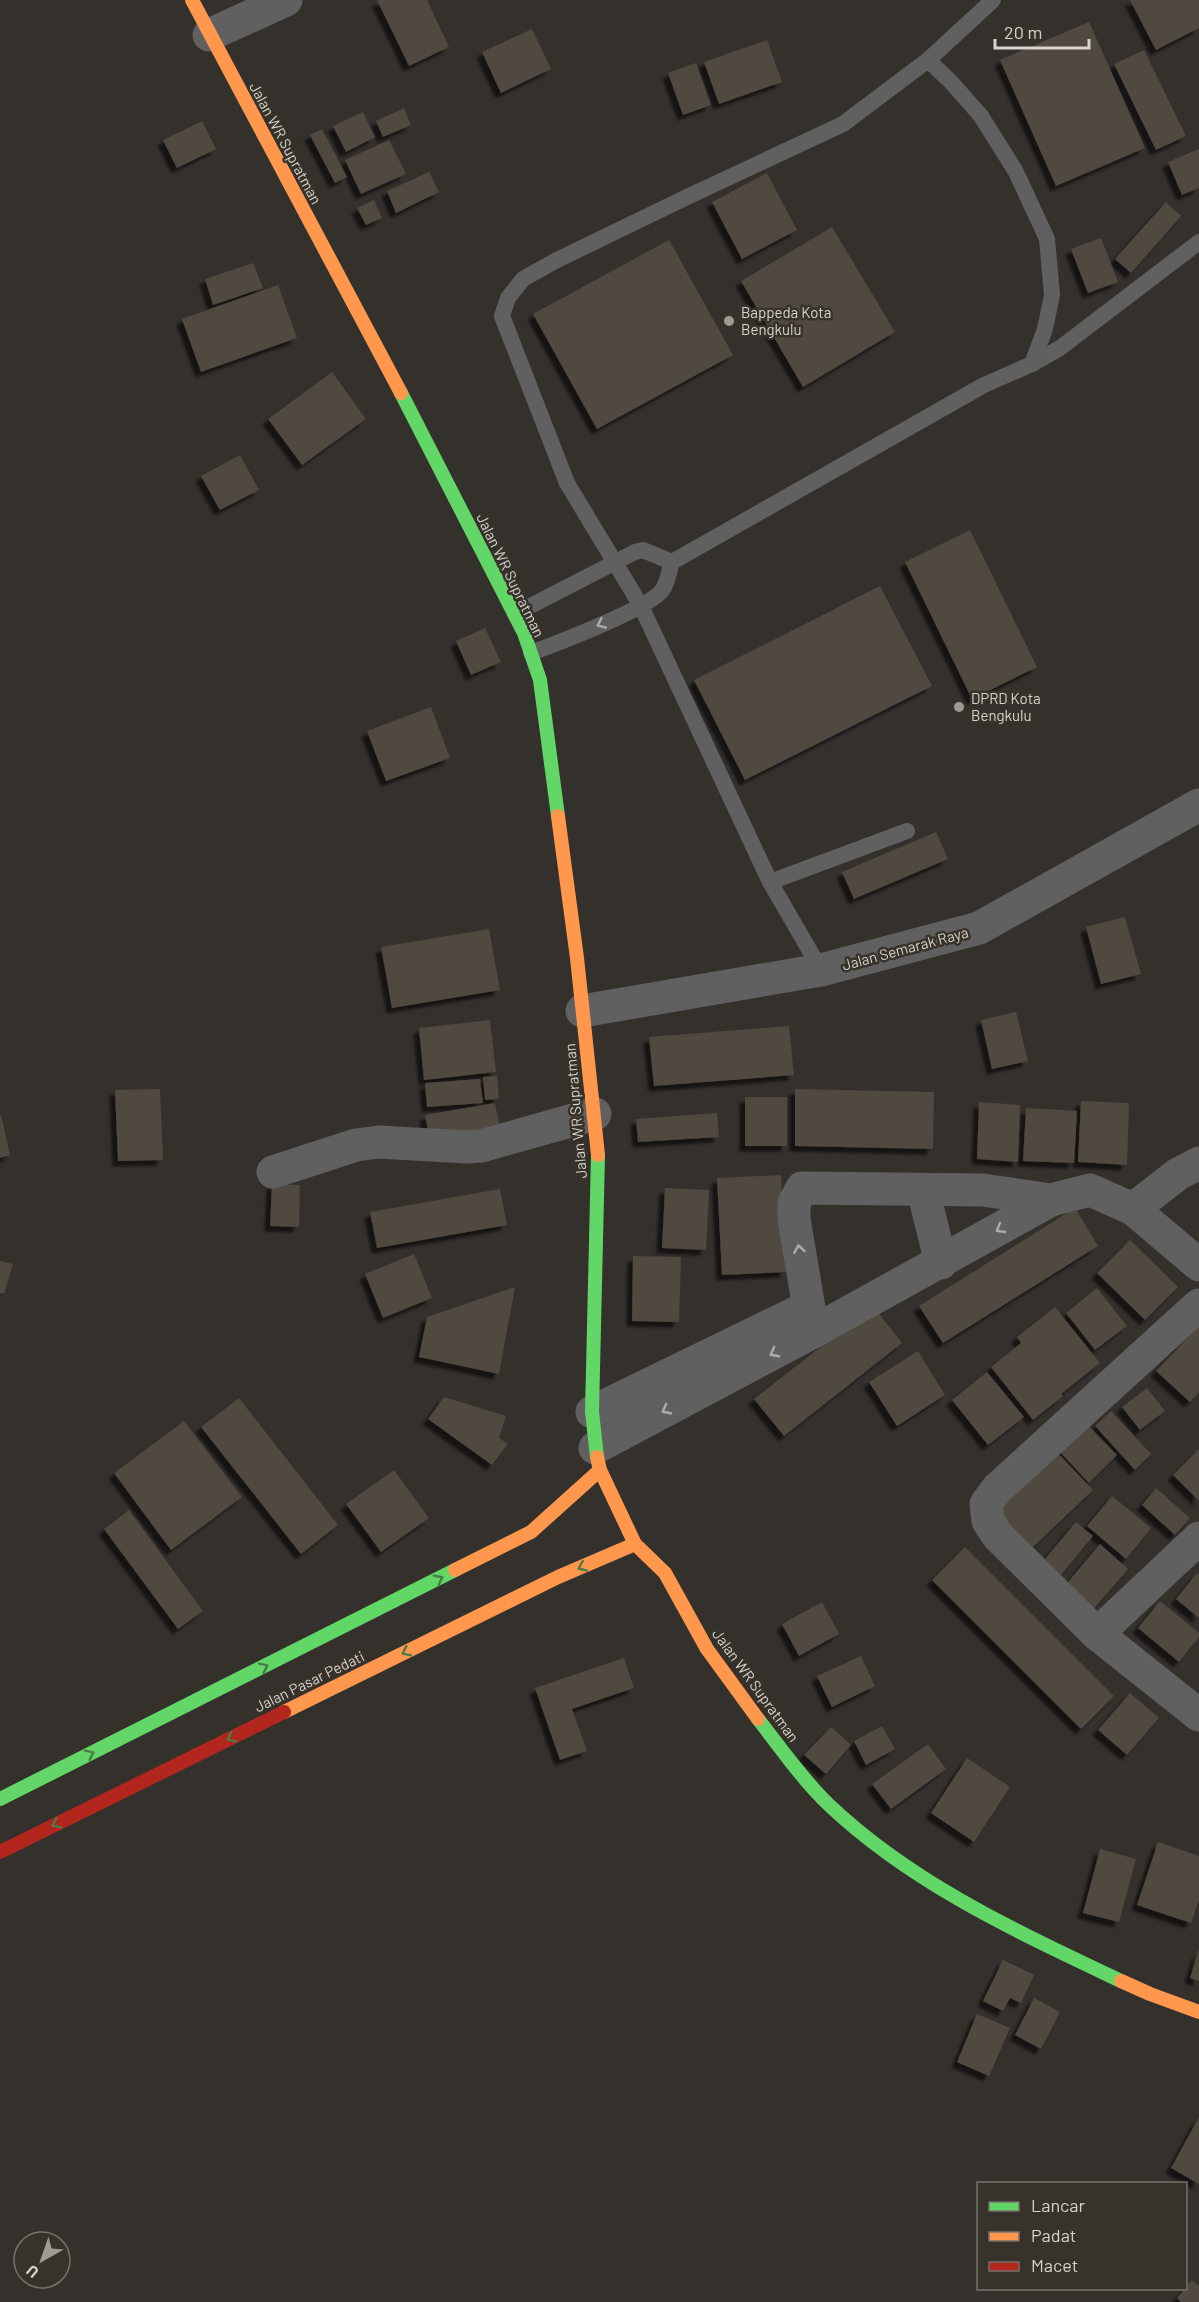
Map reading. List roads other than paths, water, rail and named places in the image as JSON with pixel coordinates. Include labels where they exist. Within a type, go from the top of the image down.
[{"type":"highway","name":"Jalan WR Supratman","points":[[192,0],[372,338],[515,614],[540,680],[595,1114],[599,1169],[592,1412],[597,1459],[635,1544],[665,1573],[707,1649],[793,1764],[827,1803],[885,1853],[959,1900],[1030,1938],[1150,1994],[1199,2012]]},
{"type":"highway","points":[[0,1798],[531,1532],[597,1459]]},
{"type":"highway","name":"Jalan Pasar Pedati","points":[[0,1852],[558,1577],[635,1544]]},
{"type":"street","points":[[209,35],[286,0]]},
{"type":"street","name":"Jalan Semarak Raya","points":[[582,1011],[821,970],[979,928],[1199,805]]},
{"type":"street","points":[[273,1172],[356,1145],[380,1142],[481,1146],[595,1114]]},
{"type":"street","points":[[1133,1209],[1178,1174],[1199,1163]]},
{"type":"street","points":[[810,1319],[794,1219],[794,1203],[802,1188],[983,1190],[1051,1200]]},
{"type":"street","points":[[923,1190],[941,1263]]},
{"type":"street","points":[[592,1412],[941,1263],[1051,1200],[1090,1190],[1133,1209],[1199,1265]]},
{"type":"street","points":[[1199,1305],[996,1489],[986,1504],[988,1521],[998,1536],[1097,1634],[1199,1715]]},
{"type":"street","points":[[597,1459],[810,1319]]},
{"type":"street","points":[[1097,1634],[1199,1538]]},
{"type":"lane","points":[[821,970],[770,882],[641,606],[567,483],[502,316],[508,298],[524,279],[555,261],[843,124],[928,60],[993,0]]},
{"type":"lane","points":[[928,60],[981,116],[1016,172],[1047,239],[1052,295],[1045,329],[1032,364]]},
{"type":"lane","points":[[531,653],[597,627],[641,606],[663,590],[672,562],[984,385],[1032,364],[1060,348],[1199,242]]},
{"type":"lane","points":[[515,614],[615,561],[643,550],[672,562]]},
{"type":"lane","points":[[770,882],[907,831]]},
{"type":"place","name":"Bappeda Kota Bengkulu","points":[[729,321]]},
{"type":"place","name":"DPRD Kota Bengkulu","points":[[959,707]]}]
